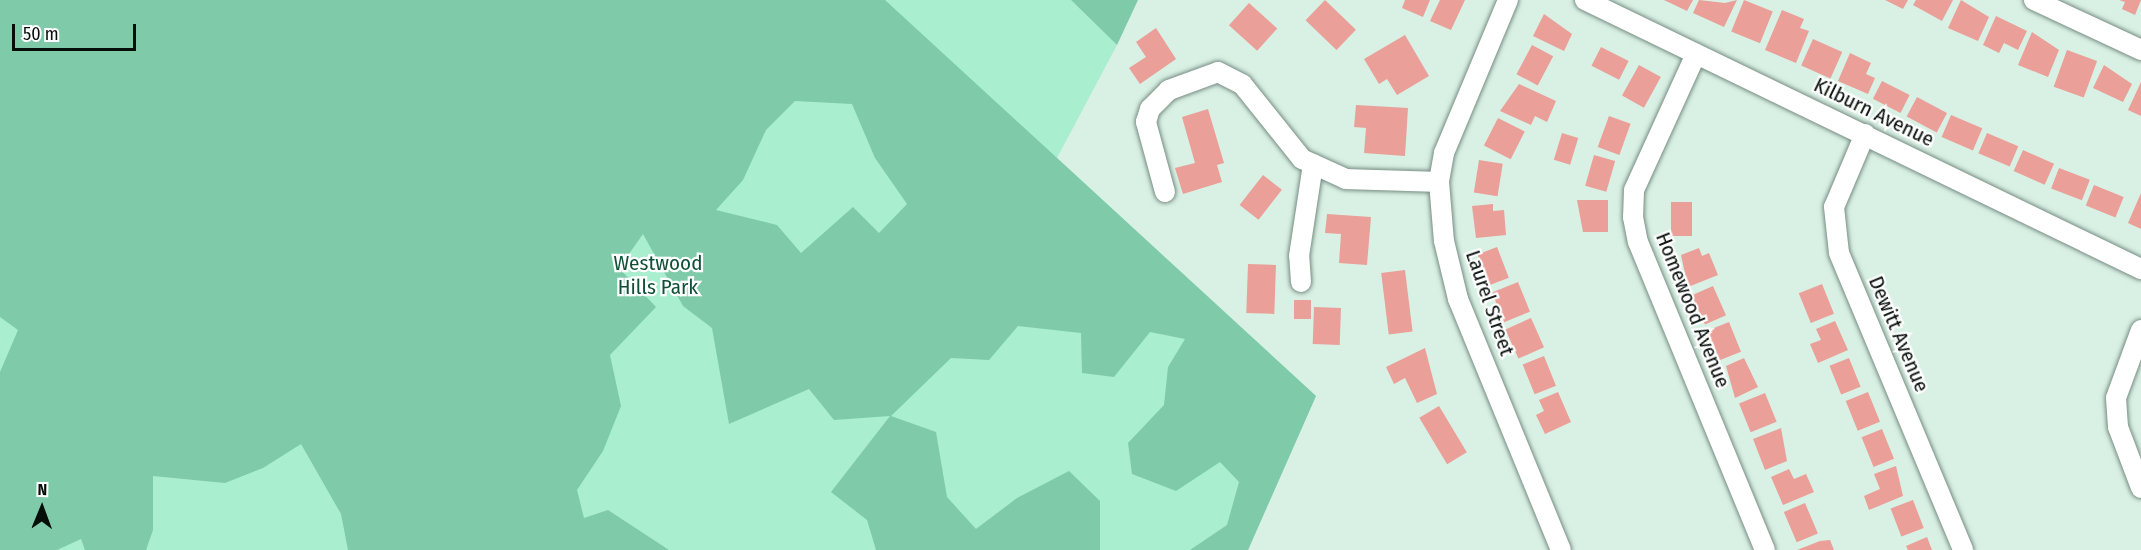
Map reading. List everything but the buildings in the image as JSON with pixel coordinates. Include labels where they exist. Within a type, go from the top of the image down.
[{"type":"street","name":"Laurel Street","points":[[1508,0],[1464,96],[1439,182],[1444,241],[1458,299],[1562,550]]},
{"type":"street","name":"Kilburn Avenue","points":[[1584,0],[1865,134],[2141,270]]},
{"type":"street","points":[[2034,0],[2141,50]]},
{"type":"street","name":"Homewood Avenue","points":[[1696,54],[1634,190],[1633,217],[1638,242],[1765,550]]},
{"type":"street","points":[[1165,192],[1146,122],[1150,109],[1169,90],[1218,72],[1242,84],[1302,159],[1369,182],[1439,182]]},
{"type":"street","name":"Dewitt Avenue","points":[[1865,134],[1834,207],[1839,253],[1964,550]]},
{"type":"street","points":[[1301,282],[1299,256],[1313,164]]},
{"type":"street","points":[[2141,330],[2116,398],[2118,427],[2141,488]]},
{"type":"green space","name":"Westwood Hills Park","points":[[0,0],[1071,0],[1117,45],[1057,158],[1316,396],[1248,550],[0,550]]},
{"type":"green space","name":"Westwood Hills Park","points":[[0,0],[885,0],[1316,396],[1248,550],[1190,550],[1227,525],[1239,482],[1220,462],[1176,491],[1132,474],[1128,443],[1164,405],[1168,367],[1185,339],[1150,332],[1114,377],[1082,373],[1081,333],[1018,326],[989,360],[951,358],[891,416],[936,432],[947,497],[976,529],[1017,498],[1069,471],[1100,501],[1100,550],[876,550],[867,520],[831,492],[890,416],[834,420],[809,389],[729,424],[712,328],[683,306],[643,234],[619,268],[656,307],[610,355],[621,406],[603,451],[577,490],[584,518],[608,510],[669,550],[348,550],[341,514],[301,444],[263,468],[225,483],[153,476],[153,530],[146,550],[85,550],[81,539],[57,550],[0,550],[0,372],[18,330],[0,317]],"holes":[[[795,101],[852,104],[875,158],[907,204],[879,233],[853,207],[801,253],[777,225],[716,210],[743,180],[766,130]]]},
{"type":"green space","points":[[1071,0],[1138,0],[1117,45]]}]
